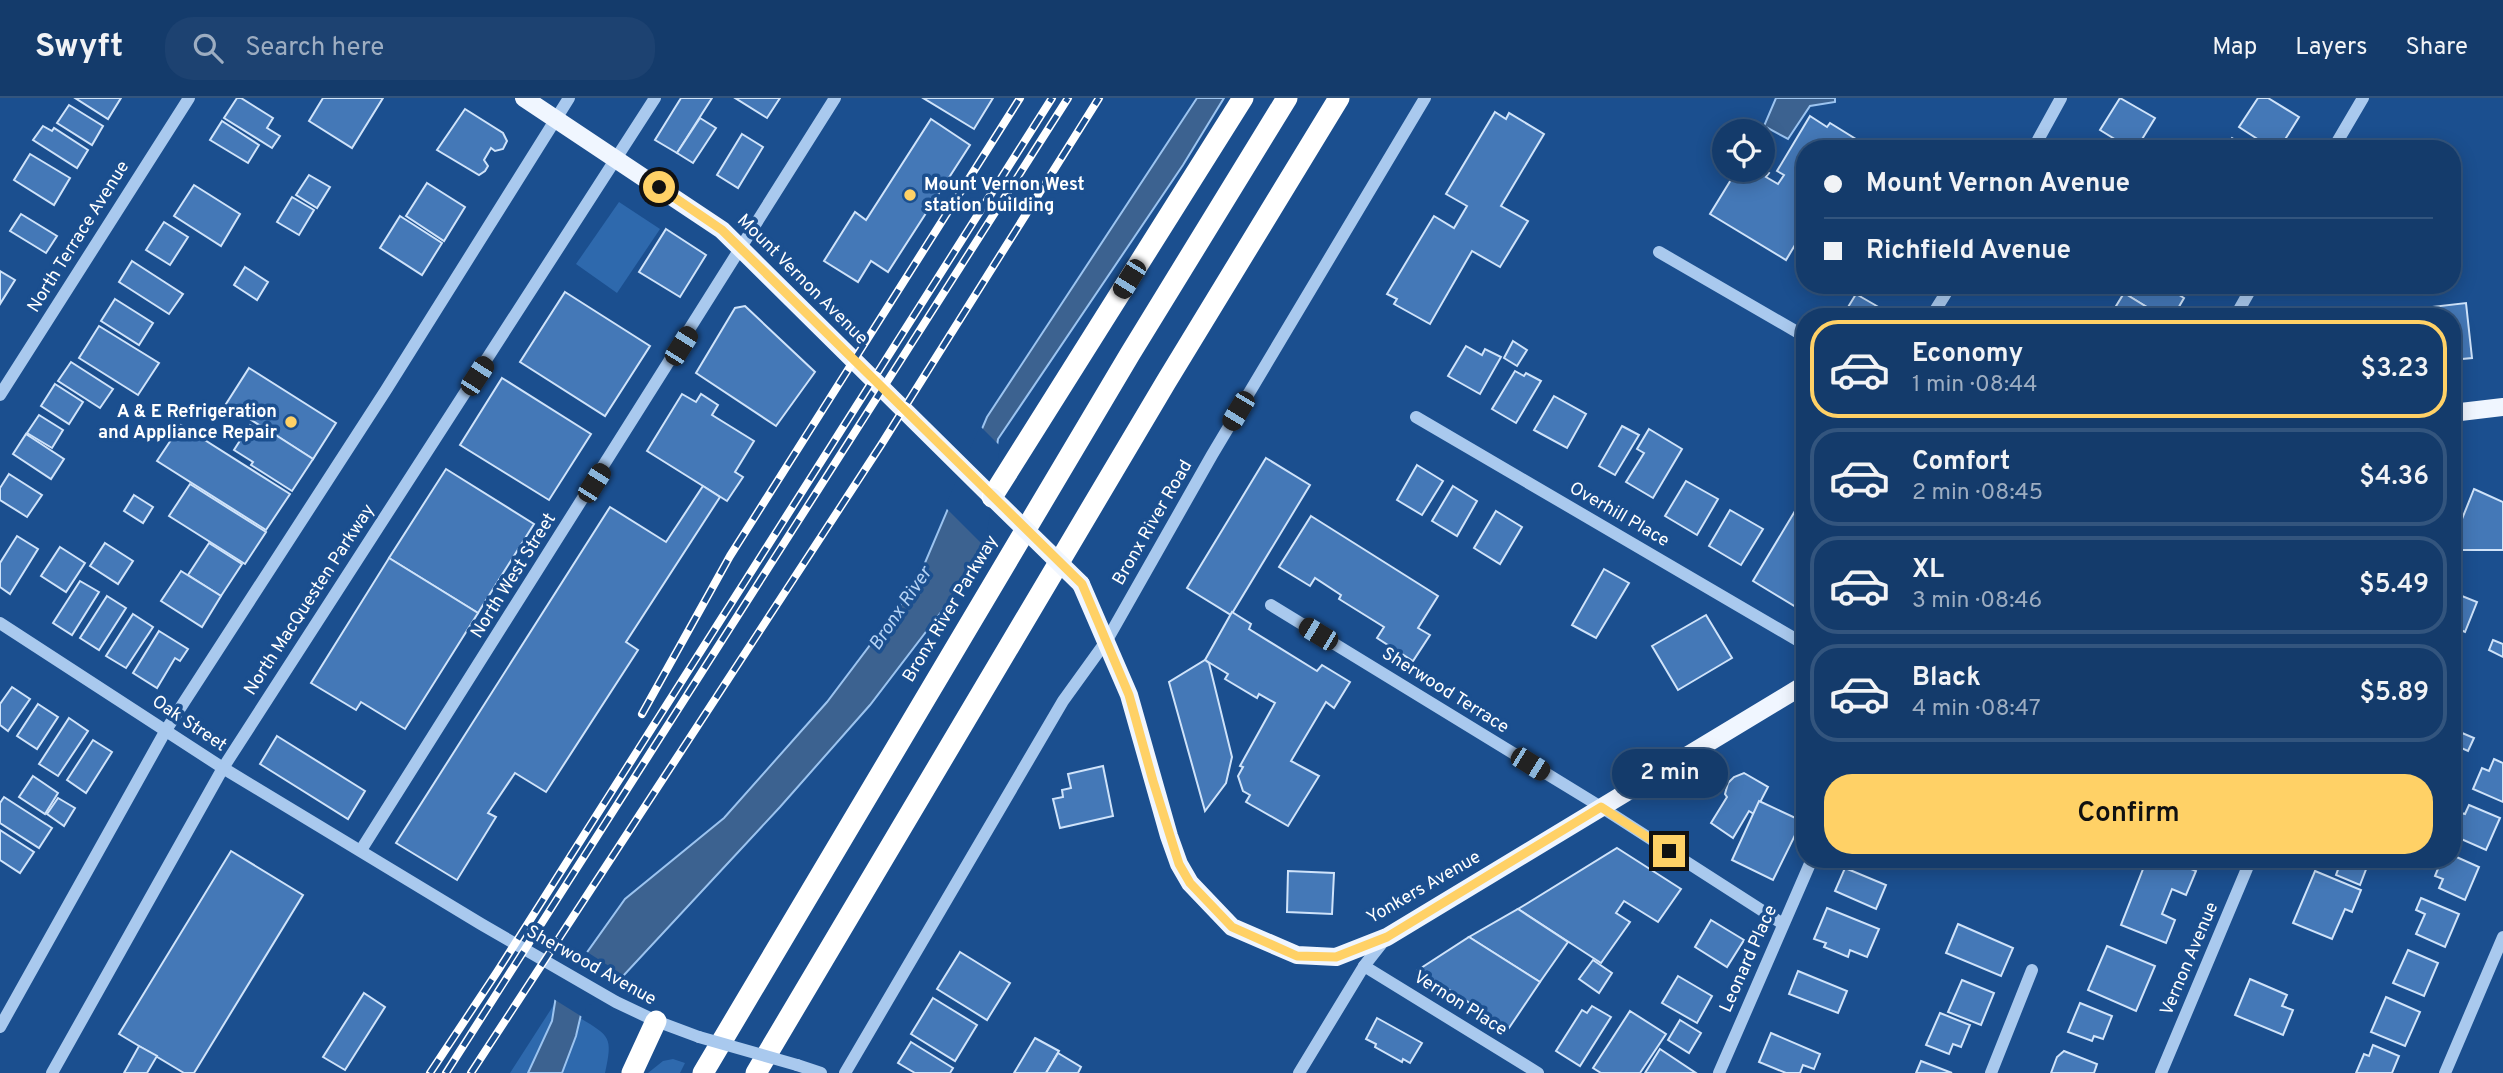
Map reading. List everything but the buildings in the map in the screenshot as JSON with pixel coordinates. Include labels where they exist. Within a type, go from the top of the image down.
[{"type":"highway","points":[[992,497],[1244,98]]},
{"type":"highway","name":"Bronx River Parkway","points":[[703,1073],[1130,354],[1287,98]]},
{"type":"highway","points":[[757,1073],[1166,382],[1339,98]]},
{"type":"highway","points":[[632,1073],[656,1021]]},
{"type":"main road","name":"Mount Vernon Avenue","points":[[524,98],[722,230],[992,497]]},
{"type":"main road","points":[[2461,412],[2503,407]]},
{"type":"main road","name":"Yonkers Avenue","points":[[992,497],[1082,584],[1129,695],[1173,846],[1190,883],[1232,927],[1297,956],[1336,957],[1387,937],[1796,690]]},
{"type":"street","name":"North Terrace Avenue","points":[[0,395],[188,98]]},
{"type":"street","points":[[0,1027],[166,730],[386,390],[569,98]]},
{"type":"street","name":"North MacQuesten Parkway","points":[[52,1073],[223,768],[655,98]]},
{"type":"street","name":"North West Street","points":[[361,850],[742,250],[835,98]]},
{"type":"street","name":"Bronx River Road","points":[[845,1073],[1063,701],[1107,640],[1212,455],[1425,98]]},
{"type":"street","points":[[2038,140],[2061,98]]},
{"type":"street","points":[[2338,140],[2363,98]]},
{"type":"street","points":[[1659,252],[1796,331]]},
{"type":"street","name":"Overhill Place","points":[[1416,417],[1796,639]]},
{"type":"street","name":"Sherwood Terrace","points":[[1271,605],[1601,807],[1783,924]]},
{"type":"street","name":"Oak Street","points":[[0,623],[223,768],[361,850]]},
{"type":"street","name":"Sherwood Avenue","points":[[361,850],[616,1003],[699,1037],[821,1073]]},
{"type":"street","name":"Leonard Place","points":[[1718,1073],[1808,868]]},
{"type":"street","name":"Vernon Avenue","points":[[2161,1073],[2247,868]]},
{"type":"street","points":[[1299,1073],[1364,965],[1387,937]]},
{"type":"street","points":[[2460,1073],[2446,1070],[2503,937]]},
{"type":"street","name":"Vernon Place","points":[[1364,965],[1538,1073]]},
{"type":"street","points":[[1991,1073],[2032,970]]},
{"type":"shaded area","points":[[619,202],[660,229],[617,293],[576,264]]},
{"type":"shaded area","points":[[555,1003],[552,1021],[528,1073],[510,1073]]},
{"type":"shaded area","points":[[580,1018],[598,1029],[607,1039],[609,1052],[605,1073],[562,1073]]},
{"type":"shaded area","points":[[673,1059],[685,1063],[680,1073],[648,1073],[663,1061]]},
{"type":"water","name":"Bronx River","points":[[1197,98],[1224,98],[1183,165],[998,439],[982,547],[951,599],[870,705],[780,807],[624,975],[583,1006],[576,1036],[562,1073],[528,1073],[552,1021],[556,996],[625,899],[724,818],[827,702],[916,584],[987,417]]},
{"type":"water","points":[[1776,98],[1835,98],[1835,102],[1810,106],[1788,139],[1775,132],[1775,119],[1767,119]]},
{"type":"pier","points":[[980,426],[1000,446],[985,547],[945,507]]},
{"type":"pier","points":[[584,950],[626,977],[586,1008],[584,1018],[552,998]]},
{"type":"railway","points":[[642,714],[730,556],[1020,98]]},
{"type":"railway","points":[[430,1073],[497,972],[1052,98]]},
{"type":"railway","points":[[446,1073],[1068,98]]},
{"type":"railway","points":[[471,1073],[881,445],[1099,98]]},
{"type":"place","name":"Mount Vernon West station building","points":[[910,195]]},
{"type":"place","name":"A & E Refrigeration and Appliance Repair","points":[[291,422]]},
{"type":"route","points":[[659,187],[722,230],[1082,584],[1129,695],[1179,864],[1190,883],[1232,927],[1297,956],[1336,957],[1387,937],[1601,807],[1669,851]]}]
